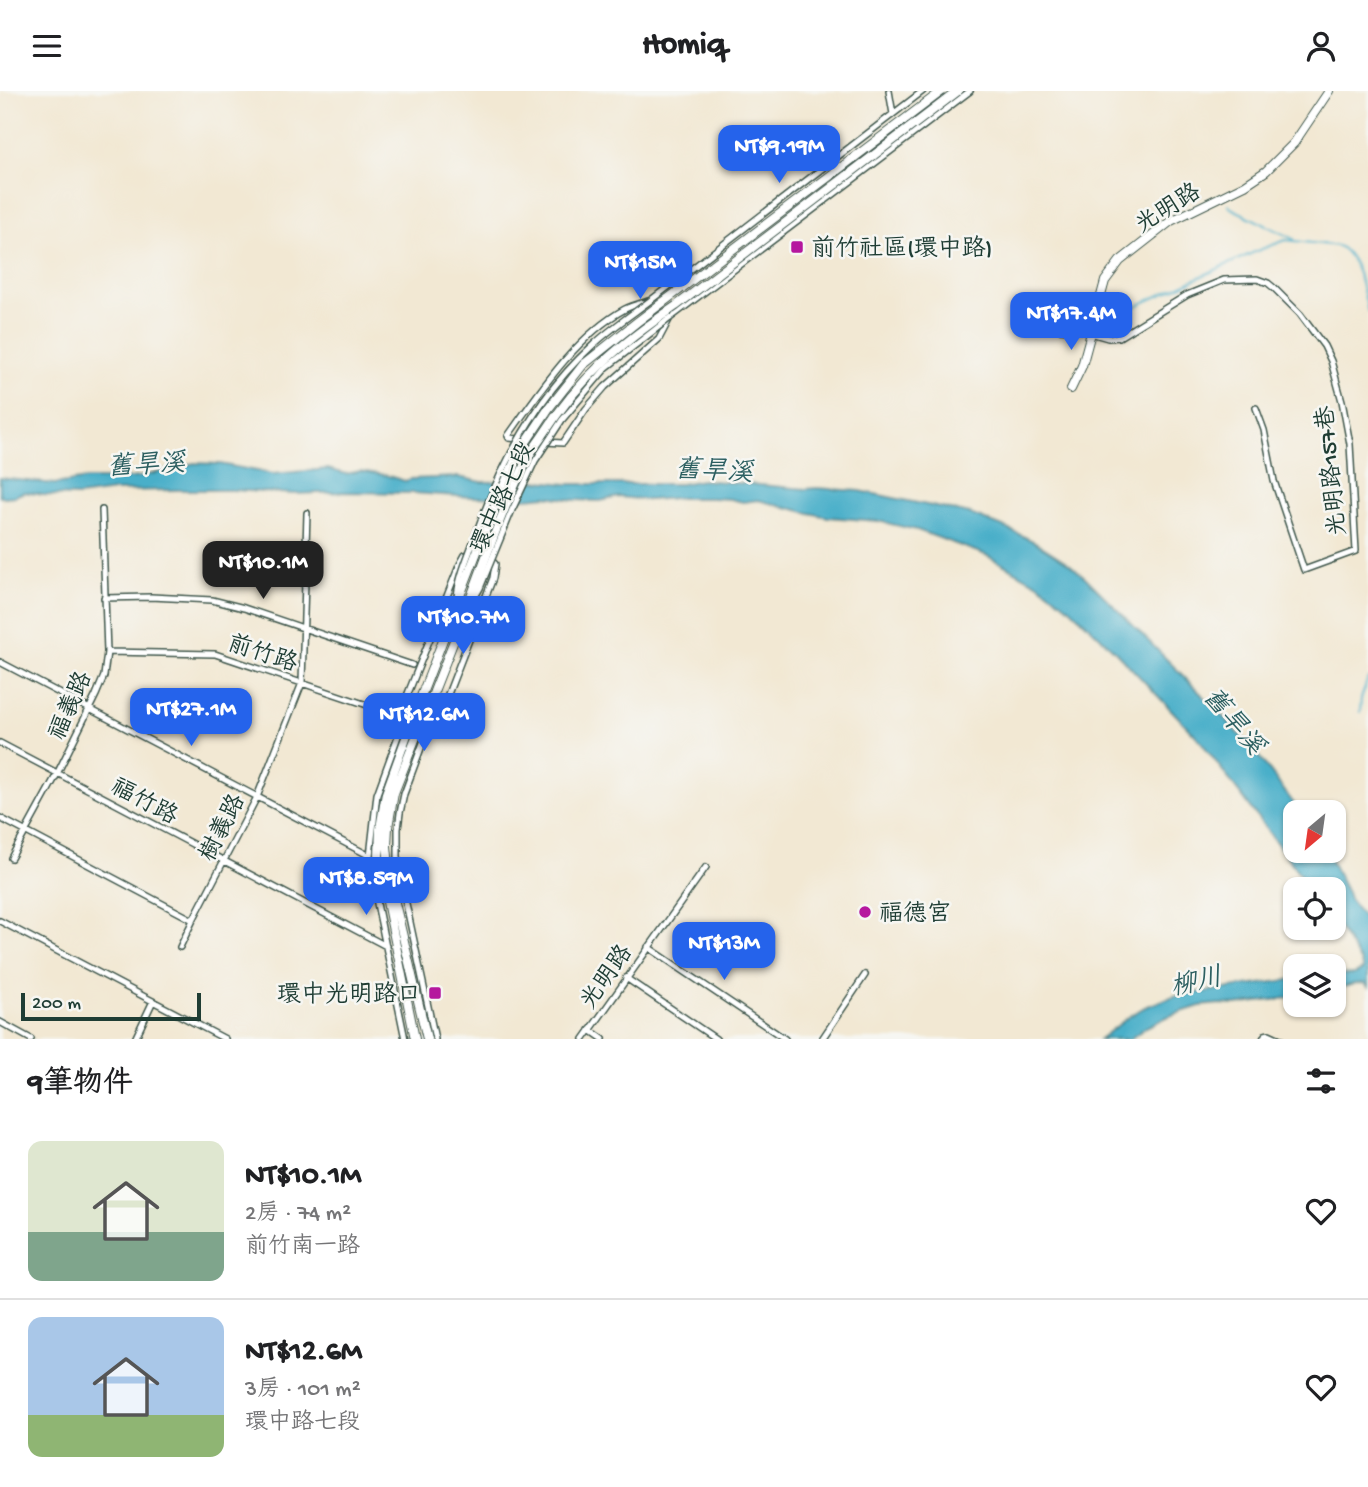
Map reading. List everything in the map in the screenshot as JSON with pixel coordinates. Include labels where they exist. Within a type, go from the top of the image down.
[{"type":"street","points":[[889,91],[893,114]]},
{"type":"street","name":"環中路七段","points":[[456,606],[459,581],[489,499],[511,451],[550,393],[592,346],[923,91]]},
{"type":"street","name":"環中路七段","points":[[430,688],[456,606],[518,454],[583,365],[942,91]]},
{"type":"street","name":"環中路七段","points":[[386,793],[466,610],[505,506],[527,459],[556,414],[604,360],[958,91]]},
{"type":"street","name":"環中路七段","points":[[466,610],[480,588],[535,461],[562,420],[607,367],[970,91]]},
{"type":"street","name":"光明路","points":[[1071,389],[1082,366],[1105,281],[1121,261],[1171,221],[1266,171],[1294,143],[1329,91]]},
{"type":"street","name":"光明路157巷","points":[[1118,334],[1187,295],[1224,280],[1257,279],[1274,288],[1325,346],[1331,361],[1350,444],[1356,551],[1304,570],[1274,481],[1264,430],[1256,408]]},
{"type":"street","points":[[1057,329],[1080,330],[1108,338],[1118,334],[1101,297]]},
{"type":"street","points":[[651,300],[627,308],[587,338],[548,381],[508,437],[563,443],[605,387],[659,339],[670,318]]},
{"type":"street","name":"福義路","points":[[11,858],[57,774],[104,677],[107,652],[102,510]]},
{"type":"street","name":"樹義路","points":[[180,947],[257,797],[302,683],[307,513]]},
{"type":"street","points":[[401,727],[410,686],[458,566],[465,555],[475,553],[493,561],[493,577],[443,707],[427,732]]},
{"type":"street","points":[[104,598],[212,600],[244,608],[412,665]]},
{"type":"street","name":"前竹路","points":[[107,652],[215,655],[403,717]]},
{"type":"street","points":[[0,662],[370,856]]},
{"type":"street","name":"環中路七段","points":[[386,793],[401,727],[424,701]]},
{"type":"street","name":"環中路七段","points":[[424,701],[427,732],[404,794],[398,829],[398,866],[426,1016],[435,1039]]},
{"type":"street","name":"福竹路","points":[[0,743],[386,946]]},
{"type":"street","points":[[386,793],[370,856],[374,889],[406,1039],[414,1035],[426,1016]]},
{"type":"street","points":[[386,793],[391,887],[426,1016],[427,1039]]},
{"type":"street","points":[[386,793],[379,855],[414,1035]]},
{"type":"street","points":[[0,818],[193,920]]},
{"type":"street","name":"光明路","points":[[584,1039],[706,867]]},
{"type":"street","points":[[0,921],[225,1039]]},
{"type":"street","points":[[648,947],[785,1039]]},
{"type":"street","points":[[822,1039],[865,975]]},
{"type":"street","points":[[626,978],[716,1039]]},
{"type":"street","points":[[135,1039],[153,1001]]},
{"type":"street","points":[[0,1023],[32,1039]]},
{"type":"street","points":[[590,1030],[603,1039]]},
{"type":"street","points":[[1263,1039],[1269,1034],[1280,1039]]},
{"type":"water","name":"舊旱溪","points":[[194,463],[220,464],[273,474],[328,469],[346,474],[360,471],[405,481],[458,477],[482,482],[681,484],[702,480],[860,491],[970,514],[1035,542],[1068,563],[1223,716],[1257,754],[1291,800],[1283,800],[1283,852],[1199,739],[1071,609],[1039,584],[986,555],[917,530],[878,521],[828,517],[758,500],[743,502],[712,498],[649,500],[619,497],[600,501],[546,496],[472,497],[343,492],[295,494],[233,490],[114,491],[78,496],[24,492],[15,496],[0,496],[0,478],[55,484],[87,479],[140,477]]},
{"type":"water","name":"舊旱溪","points":[[1292,863],[1332,863],[1339,877],[1302,877]]},
{"type":"water","name":"舊旱溪","points":[[1346,891],[1368,923],[1368,987],[1364,983],[1346,986],[1346,974],[1363,970],[1346,939]]},
{"type":"water","name":"柳川","points":[[1283,981],[1283,999],[1236,1005],[1200,1006],[1169,1016],[1146,1027],[1130,1039],[1100,1039],[1145,1007],[1174,996]]},
{"type":"waterway","points":[[1228,204],[1231,208],[1294,239]]},
{"type":"waterway","name":"舊旱溪","points":[[1099,316],[1108,319],[1286,240],[1338,246],[1345,251],[1359,275],[1368,312]]},
{"type":"waterway","name":"舊旱溪","points":[[1068,299],[1094,315]]},
{"type":"waterway","name":"舊旱溪","points":[[1360,712],[1368,678]]},
{"type":"place","name":"前竹社區(環中路)","points":[[797,247]]},
{"type":"place","name":"福德宮","points":[[865,912]]},
{"type":"place","name":"環中光明路口","points":[[435,993]]}]
